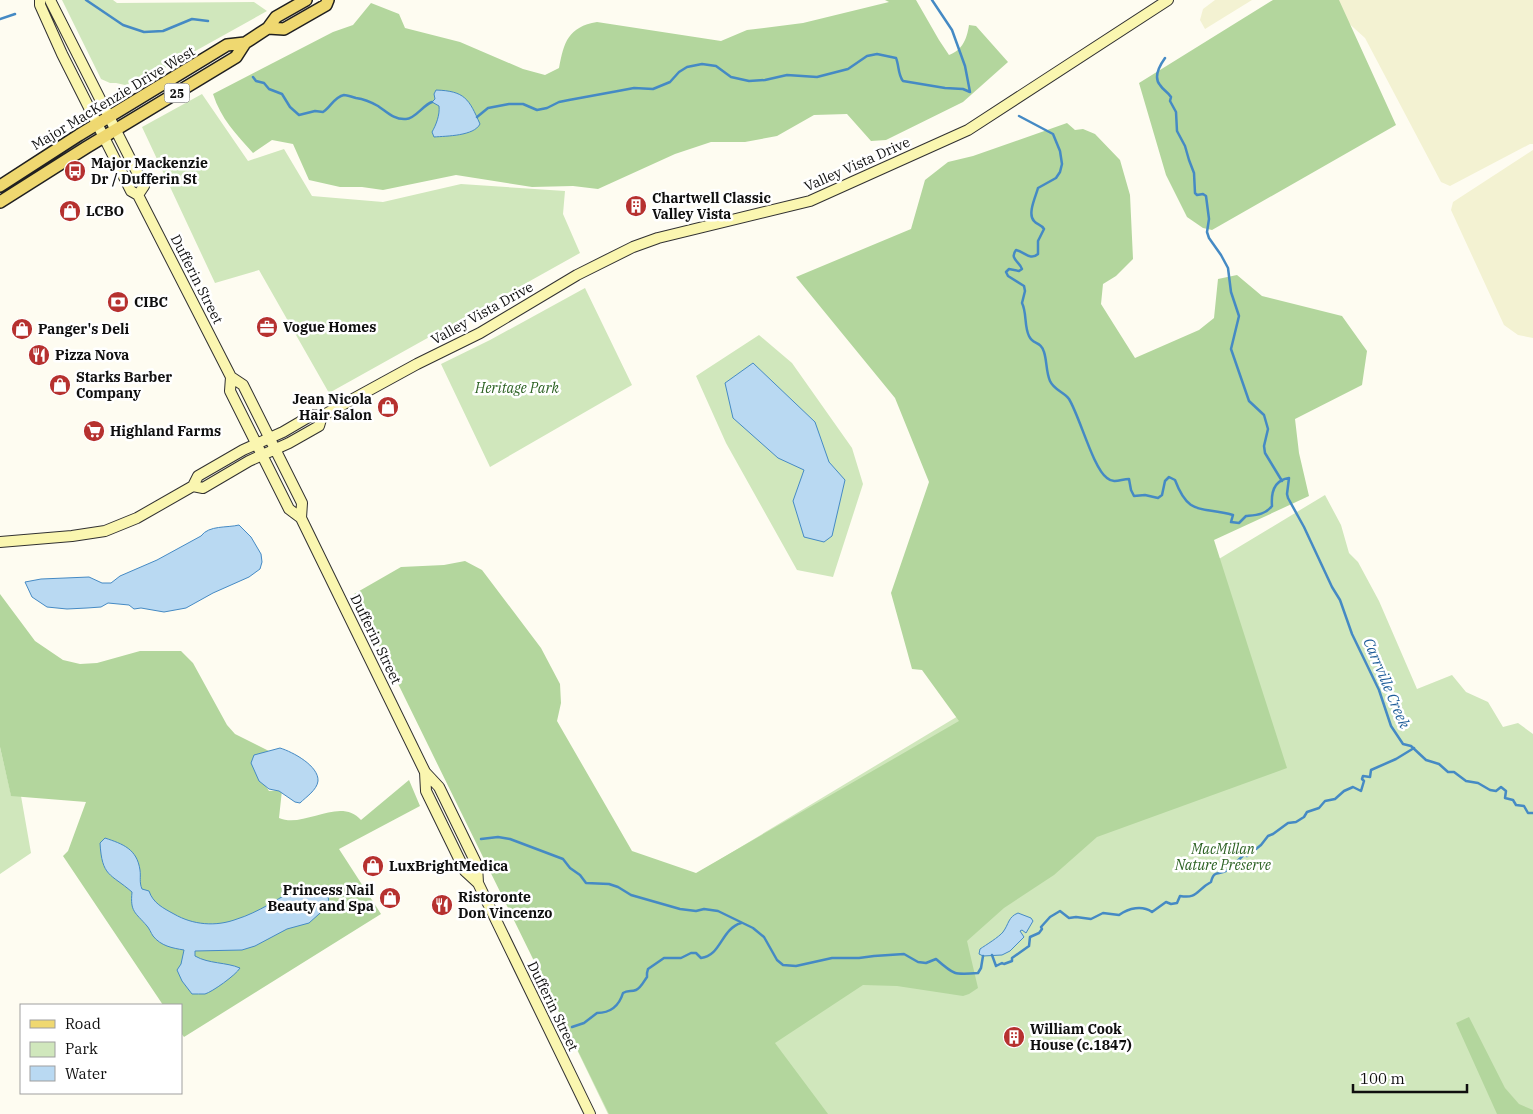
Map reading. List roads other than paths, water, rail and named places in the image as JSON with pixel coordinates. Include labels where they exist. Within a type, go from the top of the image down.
[{"type":"main road","name":"Dufferin Street","points":[[40,0],[40,5],[62,54],[131,191],[138,195],[231,376],[243,385],[302,503],[301,518]]},
{"type":"main road","name":"Dufferin Street","points":[[50,0],[144,186],[138,195]]},
{"type":"main road","name":"Major MacKenzie Drive West","points":[[0,202],[236,57],[245,43],[268,28],[276,17],[306,0]]},
{"type":"main road","name":"Major MacKenzie Drive West","points":[[268,28],[284,29],[326,5],[328,0]]},
{"type":"main road","name":"Valley Vista Drive","points":[[322,416],[319,426],[275,450],[262,455],[203,488],[192,486],[198,476],[256,444],[312,415],[322,416],[417,364],[480,334],[577,274],[633,247],[658,238],[810,201],[968,130],[1168,0]]},
{"type":"main road","name":"Major MacKenzie Drive West","points":[[0,186],[227,45],[245,43]]},
{"type":"main road","name":"Dufferin Street","points":[[231,376],[230,391],[289,509],[301,518],[426,772],[439,787],[477,866],[478,883],[590,1114]]},
{"type":"main road","points":[[0,542],[72,536],[105,531],[137,518],[192,486]]},
{"type":"water","points":[[436,90],[454,92],[465,98],[473,108],[480,124],[477,128],[460,135],[434,137],[432,132],[439,109],[439,106],[432,102],[435,99],[434,94]]},
{"type":"water","points":[[753,363],[815,422],[829,462],[845,480],[832,536],[824,542],[804,537],[793,501],[804,470],[778,458],[733,418],[725,383]]},
{"type":"water","points":[[239,525],[251,537],[261,554],[262,562],[260,569],[249,577],[213,593],[186,608],[164,612],[141,608],[134,609],[129,605],[108,603],[101,607],[87,608],[47,607],[32,597],[25,582],[41,579],[89,577],[102,583],[111,583],[120,576],[157,560],[201,536],[204,532]]},
{"type":"water","points":[[280,748],[304,760],[317,775],[316,787],[300,803],[295,802],[279,791],[269,789],[259,781],[251,763],[254,755]]},
{"type":"water","points":[[105,838],[128,848],[136,857],[140,870],[142,889],[149,891],[153,899],[162,907],[189,921],[205,924],[229,922],[253,913],[290,893],[305,889],[313,889],[328,895],[329,905],[309,923],[287,929],[255,946],[242,950],[195,951],[195,956],[200,959],[240,968],[229,979],[208,993],[192,994],[182,981],[177,970],[181,964],[184,950],[167,946],[153,936],[134,911],[132,892],[108,873],[105,868],[100,843]]},
{"type":"water","points":[[1018,913],[1031,918],[1033,921],[1026,933],[1022,930],[1020,931],[1024,937],[1010,951],[1002,955],[983,956],[979,954],[980,949],[1001,934],[1010,919]]},
{"type":"waterway","points":[[86,0],[123,25],[144,32],[163,31],[192,19],[208,21]]},
{"type":"waterway","name":"Carrville Creek","points":[[932,0],[952,30],[965,66],[970,92]]},
{"type":"waterway","points":[[0,19],[15,14]]},
{"type":"waterway","points":[[477,117],[488,108],[509,104],[523,104],[537,110],[547,108],[559,102],[634,88],[653,89],[670,82],[679,72],[687,67],[702,64],[716,66],[731,77],[749,81],[765,80],[787,75],[817,77],[848,69],[867,56],[877,54],[896,58],[903,81],[963,89],[970,92]]},
{"type":"waterway","points":[[1165,58],[1158,71],[1158,82],[1171,97],[1170,101],[1176,112],[1177,131],[1185,146],[1194,173],[1195,193],[1206,196],[1209,219],[1207,232],[1228,268],[1231,292],[1239,316],[1231,349],[1249,401],[1264,415],[1268,429],[1264,446],[1265,453],[1282,481]]},
{"type":"waterway","points":[[253,77],[256,81],[264,83],[269,89],[282,94],[290,107],[299,115],[315,111],[323,112],[344,95],[370,102],[391,115],[402,119],[413,117],[432,102]]},
{"type":"waterway","name":"Carrville Creek","points":[[1019,116],[1053,134],[1060,151],[1062,164],[1056,178],[1038,188],[1033,205],[1032,218],[1044,229],[1038,241],[1038,254],[1032,257],[1016,250],[1014,258],[1022,269],[1019,271],[1009,269],[1006,272],[1008,276],[1024,286],[1025,291],[1022,303],[1029,336],[1043,349],[1050,381],[1054,387],[1069,399],[1102,472],[1112,481],[1129,479],[1134,496],[1145,495],[1158,498],[1162,495],[1165,481],[1169,477],[1175,480],[1185,500],[1191,505],[1204,510],[1233,515],[1231,522],[1239,523],[1246,516],[1260,514],[1269,509],[1272,506],[1274,488],[1280,481],[1289,478],[1288,498],[1340,600],[1352,634],[1379,690],[1391,726],[1403,744],[1411,746],[1426,760],[1439,764],[1448,772],[1454,772],[1466,781],[1478,783],[1490,790],[1496,791],[1501,787],[1506,791],[1505,798],[1513,800],[1516,805],[1524,806],[1528,813],[1533,813]]},
{"type":"waterway","points":[[992,955],[996,966],[1012,961],[1012,958],[1029,946],[1030,937],[1039,933],[1042,929],[1041,927],[1050,917],[1060,911],[1069,918],[1091,919],[1103,913],[1119,915],[1136,908],[1152,912],[1166,902],[1171,904],[1177,903],[1180,896],[1194,895],[1211,882],[1215,874],[1228,870],[1245,854],[1247,856],[1261,845],[1268,836],[1288,823],[1296,822],[1304,817],[1307,812],[1319,808],[1325,801],[1335,799],[1344,791],[1353,787],[1361,791],[1364,781],[1362,779],[1363,776],[1370,777],[1371,770],[1396,759],[1414,748]]},
{"type":"waterway","points":[[481,839],[498,837],[510,839],[563,859],[586,883],[609,884],[631,895],[680,909],[718,911],[753,928],[764,937],[777,960],[783,965],[796,966],[832,958],[904,954],[918,962],[926,963],[936,959],[955,973],[970,974],[978,973],[983,956]]},
{"type":"waterway","points":[[572,1027],[584,1023],[597,1013],[606,1012],[614,1008],[623,993],[638,989],[647,977],[648,969],[664,958],[681,958],[691,953],[696,953],[701,958],[713,953],[729,931],[741,923]]},
{"type":"place","name":"Major Mackenzie Dr / Dufferin St","points":[[75,171]]},
{"type":"place","name":"Chartwell Classic Valley Vista","points":[[636,206]]},
{"type":"place","name":"LCBO","points":[[70,211]]},
{"type":"place","name":"CIBC","points":[[118,302]]},
{"type":"place","name":"Vogue Homes","points":[[267,327]]},
{"type":"place","name":"Panger's Deli","points":[[22,329]]},
{"type":"place","name":"Pizza Nova","points":[[39,355]]},
{"type":"place","name":"Starks Barber Company","points":[[60,385]]},
{"type":"place","name":"Jean Nicola Hair Salon","points":[[388,407]]},
{"type":"place","name":"Highland Farms","points":[[94,431]]},
{"type":"place","name":"LuxBrightMedica","points":[[373,866]]},
{"type":"place","name":"Princess Nail Beauty and Spa","points":[[390,898]]},
{"type":"place","name":"Ristoronte Don Vincenzo","points":[[442,905]]},
{"type":"place","name":"William Cook House (c.1847)","points":[[1014,1037]]},
{"type":"park label","name":"Heritage Park","points":[[517,388]]},
{"type":"park label","name":"MacMillan Nature Preserve","points":[[1223,858]]}]
